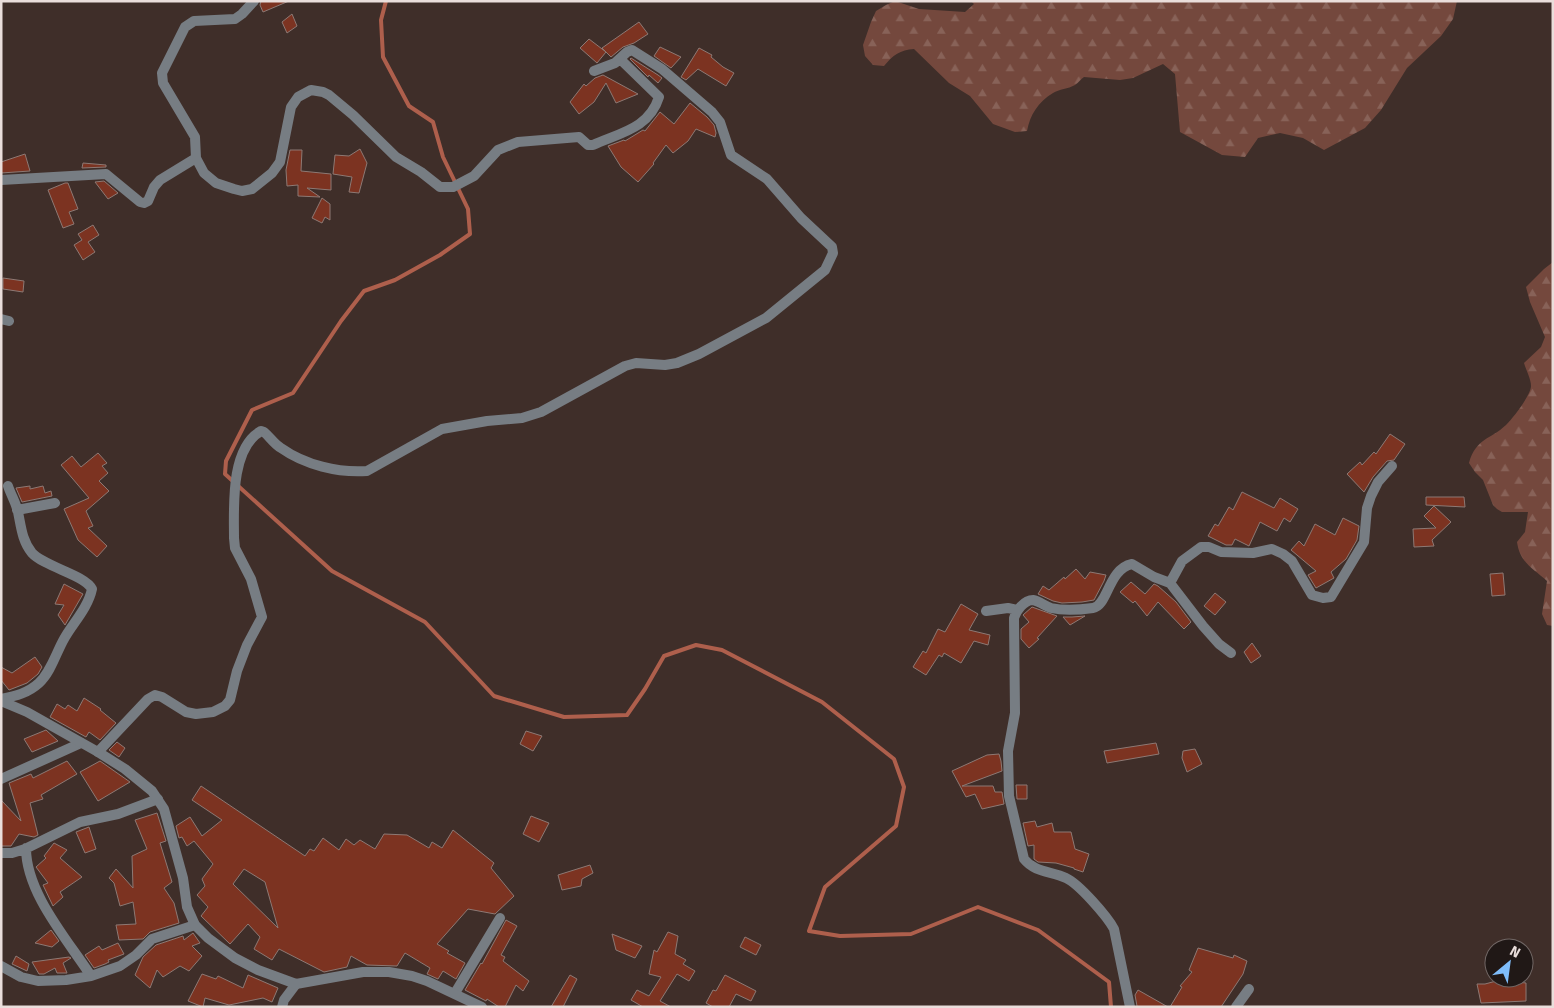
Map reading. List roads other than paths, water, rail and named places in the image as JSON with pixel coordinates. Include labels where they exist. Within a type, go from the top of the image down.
[{"type":"street","points":[[254,1],[242,14],[235,18],[189,23],[184,27],[173,54],[162,70],[164,83],[195,137],[196,158],[204,173],[216,182],[234,190],[252,189],[272,172],[280,162],[288,116],[293,103],[301,94],[315,90],[329,95],[354,115],[396,157],[421,172],[440,187],[453,187],[474,176],[498,150],[518,142],[579,137],[588,145],[593,146],[632,130],[645,120],[659,97],[620,59]]},
{"type":"street","points":[[98,752],[148,699],[155,696],[162,697],[186,712],[196,714],[213,712],[228,703],[247,645],[262,617],[234,538],[237,468],[244,450],[251,439],[261,432],[267,434],[280,448],[303,461],[353,472],[367,472],[442,430],[488,421],[522,418],[541,412],[625,366],[636,363],[671,365],[700,354],[766,318],[824,270],[833,253],[832,247],[801,218],[767,179],[731,155],[720,122],[684,86],[630,50],[616,63],[594,71]]},
{"type":"street","points":[[1,180],[106,174],[144,203],[148,201],[154,187],[160,180],[196,158]]},
{"type":"street","points":[[1170,583],[1182,560],[1202,547],[1209,547],[1221,552],[1253,553],[1272,549],[1292,561],[1310,593],[1320,598],[1331,597],[1364,542],[1367,508],[1371,496],[1378,482],[1392,466]]},
{"type":"street","points":[[3,701],[22,695],[45,676],[65,637],[90,598],[92,589],[85,582],[44,562],[32,553],[25,544],[17,510],[8,486]]},
{"type":"street","points":[[17,510],[56,503]]},
{"type":"street","points":[[1130,1007],[1114,929],[1103,912],[1074,883],[1066,878],[1040,871],[1028,864],[1024,859],[1009,796],[1008,751],[1015,713],[1014,618],[1018,610],[1033,600],[1049,608],[1067,610],[1095,608],[1102,603],[1110,583],[1126,565],[1132,564],[1154,577],[1170,583],[1203,626],[1219,644],[1231,653]]},
{"type":"street","points":[[986,611],[1008,608],[1018,610]]},
{"type":"street","points":[[3,701],[27,712],[98,752],[142,783],[158,799],[164,809],[183,878],[187,907],[195,925],[208,938],[234,958],[258,970],[296,984],[363,972],[389,972],[420,978],[482,1007]]},
{"type":"street","points":[[1,779],[81,744]]},
{"type":"street","points":[[1,853],[12,853],[26,848],[80,822],[118,814],[158,799]]},
{"type":"street","points":[[26,848],[27,863],[33,884],[41,901],[91,976]]},
{"type":"street","points":[[455,993],[500,918]]},
{"type":"street","points":[[1,966],[21,977],[38,981],[66,980],[91,976],[120,966],[136,955],[152,939],[195,925]]},
{"type":"street","points":[[282,1007],[284,1000],[296,984]]},
{"type":"street","points":[[1236,1007],[1249,989]]},
{"type":"waterway","points":[[386,1],[381,20],[383,57],[409,106],[433,122],[443,157],[468,209],[470,234],[440,255],[395,280],[364,291],[341,321],[293,393],[252,410],[226,461],[225,474],[332,571],[425,622],[494,696],[564,717],[627,715],[664,656],[696,645],[722,650],[822,702],[894,759],[904,787],[896,826],[825,887],[809,931],[840,936],[911,934],[978,907],[1038,930],[1109,982],[1111,1007]]}]
